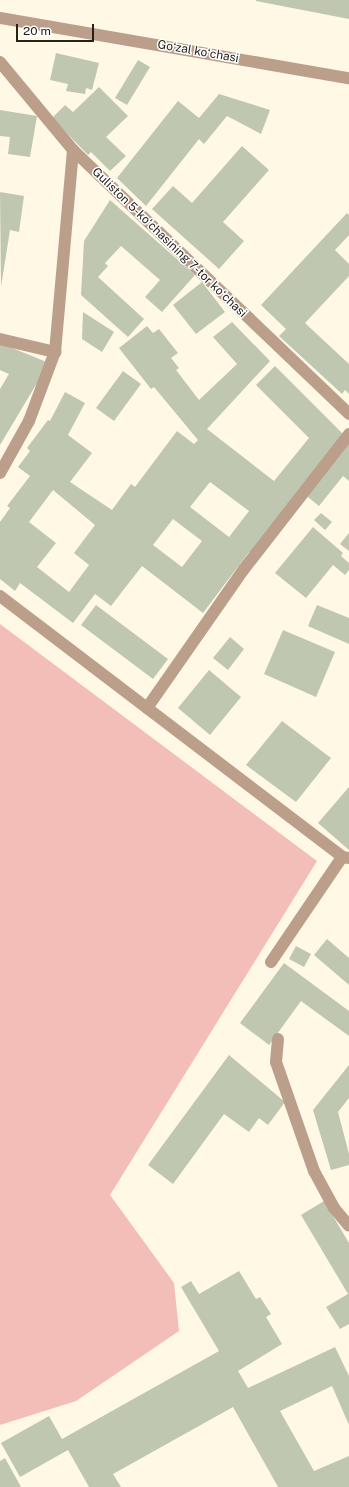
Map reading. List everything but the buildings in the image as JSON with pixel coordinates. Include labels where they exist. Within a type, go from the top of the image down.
[{"type":"street","name":"Goʻzal koʻchasi","points":[[0,18],[349,78]]},
{"type":"street","name":"Guliston 5-koʻchasining 7-tor koʻchasi","points":[[0,62],[73,150],[349,414]]},
{"type":"street","points":[[0,473],[29,421],[55,352],[73,150]]},
{"type":"street","points":[[0,338],[55,352]]},
{"type":"street","points":[[147,708],[244,569],[349,434]]},
{"type":"street","points":[[0,596],[345,857],[272,962]]},
{"type":"street","points":[[278,1039],[276,1062],[314,1171],[334,1208],[349,1226]]},
{"type":"shaded area","points":[[0,624],[317,861],[110,1195],[174,1283],[179,1331],[76,1401],[0,1425]]}]
